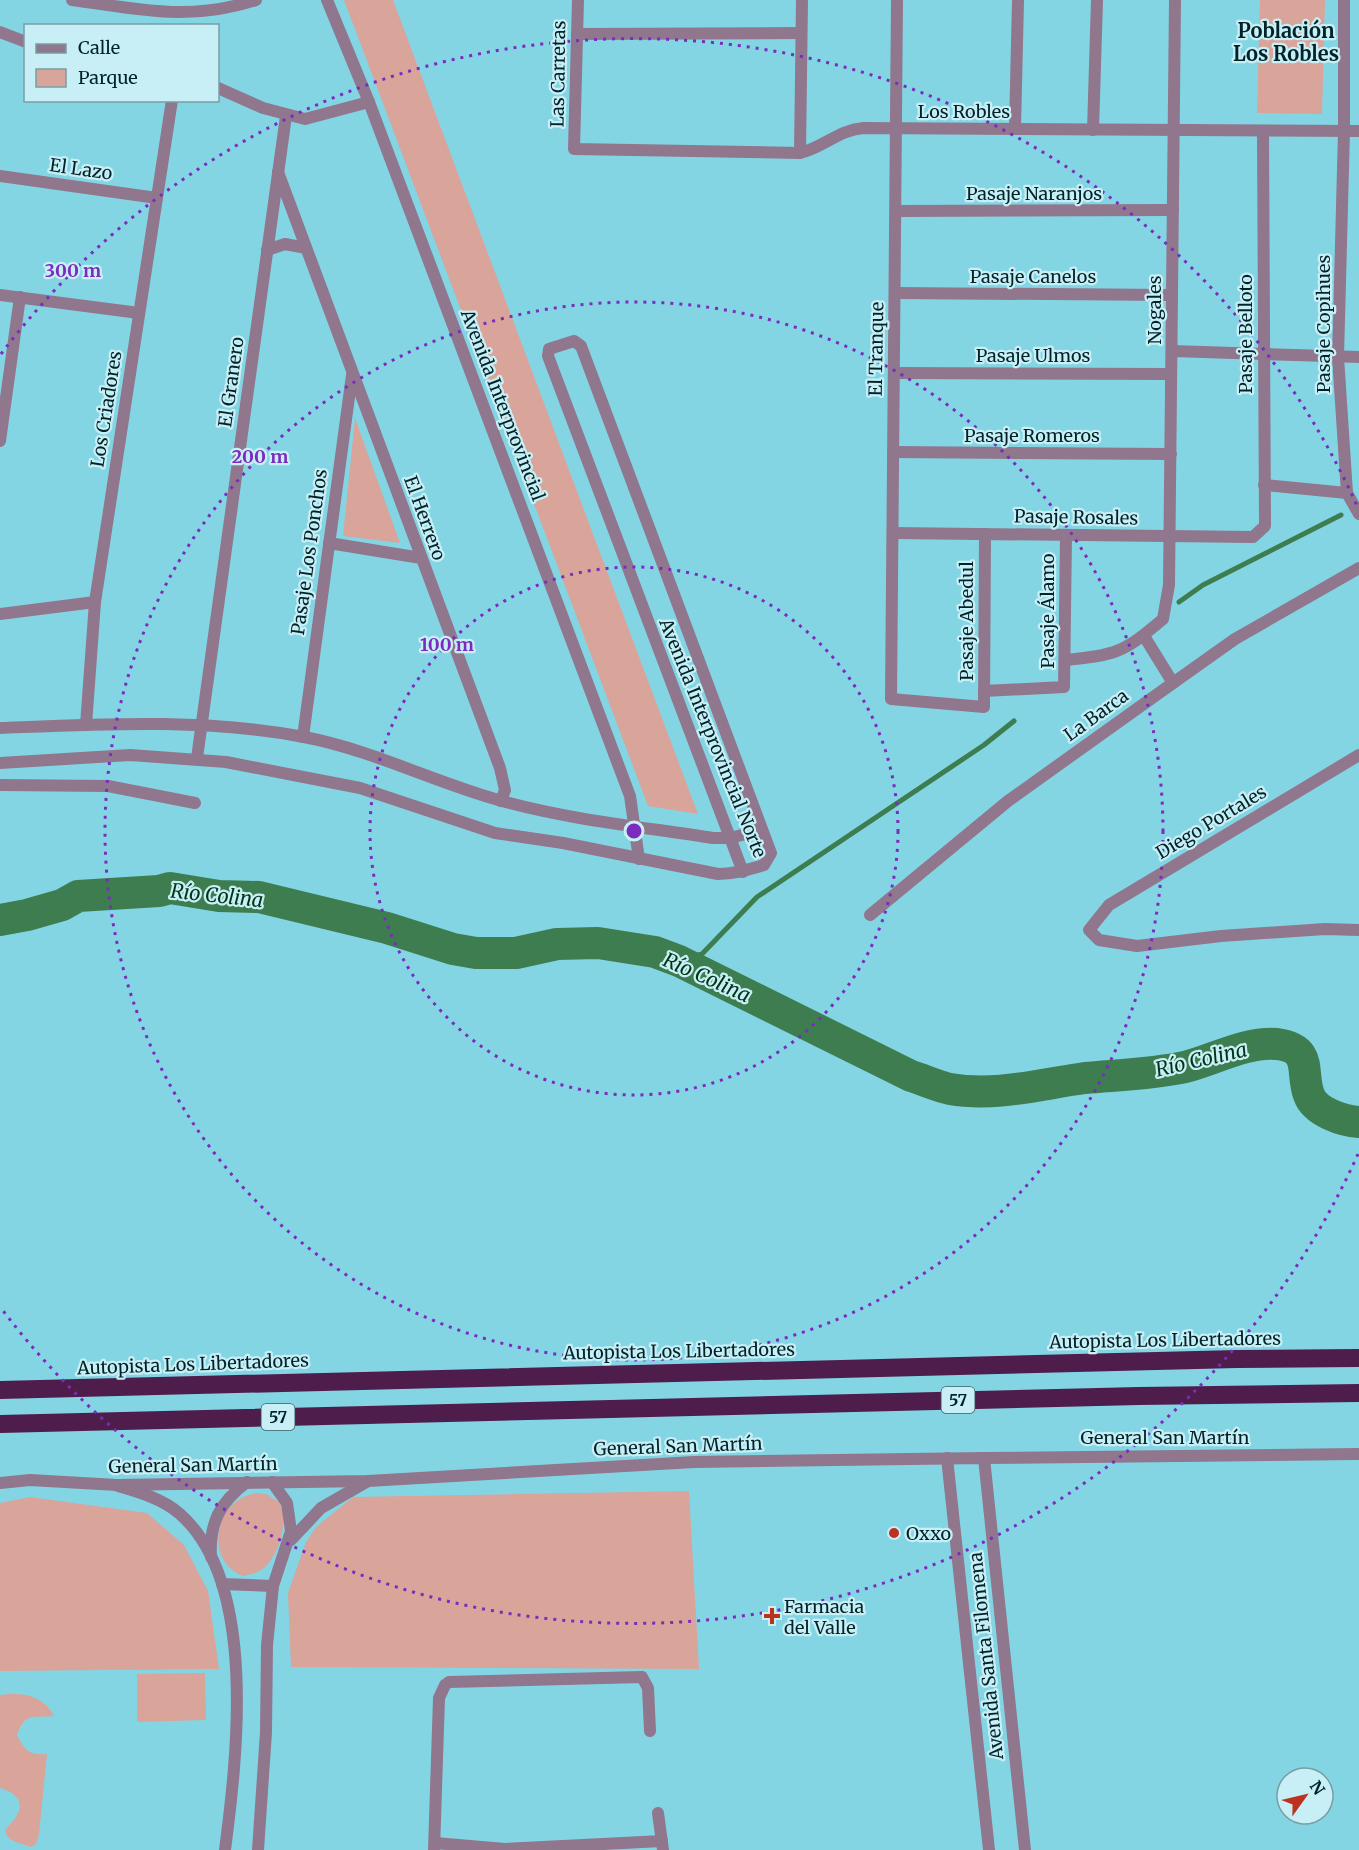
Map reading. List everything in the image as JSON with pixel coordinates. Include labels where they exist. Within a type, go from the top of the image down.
[{"type":"highway","name":"Autopista Los Libertadores","points":[[0,1390],[1237,1359],[1359,1358]]},
{"type":"highway","name":"57","points":[[0,1424],[1150,1395],[1359,1393]]},
{"type":"street","points":[[72,0],[175,14],[220,10],[256,0]]},
{"type":"street","name":"Avenida Interprovincial","points":[[327,0],[369,102],[630,796],[639,859]]},
{"type":"street","name":"Las Carretas","points":[[574,149],[578,0]]},
{"type":"street","points":[[800,153],[802,0]]},
{"type":"street","name":"El Tranque","points":[[897,0],[891,699],[984,707]]},
{"type":"street","points":[[1015,129],[1018,0]]},
{"type":"street","points":[[1093,130],[1097,0]]},
{"type":"street","name":"Nogales","points":[[1144,636],[1163,619],[1169,585],[1175,0]]},
{"type":"street","name":"Pasaje Copihues","points":[[1344,0],[1344,131],[1338,357],[1347,493],[1359,514]]},
{"type":"street","points":[[0,32],[24,41]]},
{"type":"street","points":[[577,34],[801,33]]},
{"type":"street","points":[[219,88],[286,116],[305,119],[369,102]]},
{"type":"street","name":"Los Criadores","points":[[86,724],[95,602],[172,102]]},
{"type":"street","name":"El Granero","points":[[197,758],[286,116]]},
{"type":"street","name":"Los Robles","points":[[574,149],[800,153],[810,151],[850,129],[1359,131]]},
{"type":"street","name":"Pasaje Belloto","points":[[1259,534],[1264,526],[1263,132]]},
{"type":"street","name":"El Herrero","points":[[278,172],[500,768],[505,789],[501,801]]},
{"type":"street","name":"El Lazo","points":[[3,175],[156,198]]},
{"type":"street","name":"Pasaje Naranjos","points":[[896,212],[1173,210]]},
{"type":"street","points":[[267,250],[285,244],[306,248]]},
{"type":"street","name":"Pasaje Canelos","points":[[895,293],[1172,295]]},
{"type":"street","points":[[0,295],[139,313]]},
{"type":"street","points":[[0,441],[20,297]]},
{"type":"street","name":"Avenida Interprovincial Norte","points":[[574,340],[581,346],[762,830],[771,853],[769,860],[764,866],[743,872],[548,356],[549,349],[574,340]]},
{"type":"street","points":[[1172,351],[1359,357]]},
{"type":"street","name":"Pasaje Los Ponchos","points":[[303,736],[352,373]]},
{"type":"street","name":"Pasaje Ulmos","points":[[894,373],[1171,374]]},
{"type":"street","name":"Pasaje Romeros","points":[[893,452],[1171,453]]},
{"type":"street","points":[[1264,485],[1347,493]]},
{"type":"street","name":"Pasaje Rosales","points":[[893,533],[1170,537],[1253,537],[1259,534]]},
{"type":"street","name":"Pasaje Abedul","points":[[984,707],[985,534]]},
{"type":"street","name":"Pasaje Álamo","points":[[984,691],[1064,687],[1066,535]]},
{"type":"street","points":[[329,543],[421,558]]},
{"type":"street","name":"La Barca","points":[[870,915],[1008,801],[1235,639],[1359,568]]},
{"type":"street","points":[[0,614],[95,602]]},
{"type":"street","points":[[1065,660],[1109,656],[1144,636],[1173,683]]},
{"type":"street","points":[[0,728],[86,724],[201,724],[241,727],[303,736],[370,754],[501,801],[576,818],[713,838],[730,838],[762,830]]},
{"type":"street","points":[[0,763],[130,755],[197,758],[360,788],[495,833],[563,843],[718,874],[743,872]]},
{"type":"street","name":"Diego Portales","points":[[1359,755],[1109,905],[1089,930],[1099,940],[1137,946],[1221,936],[1325,929],[1359,930]]},
{"type":"street","points":[[0,785],[108,786],[195,803]]},
{"type":"street","name":"General San Martín","points":[[0,1483],[30,1480],[117,1485],[368,1481],[694,1462],[1359,1454]]},
{"type":"street","name":"Avenida Santa Filomena","points":[[947,1458],[988,1850]]},
{"type":"street","name":"Avenida Santa Filomena","points":[[984,1458],[1025,1850]]},
{"type":"street","points":[[290,1540],[321,1508],[368,1481]]},
{"type":"street","points":[[212,1558],[211,1537],[216,1514],[230,1496],[247,1482]]},
{"type":"street","points":[[258,1850],[266,1732],[267,1645],[273,1586],[290,1540],[290,1511],[283,1495],[272,1482]]},
{"type":"street","points":[[117,1485],[156,1499],[178,1513],[193,1528],[212,1558],[222,1584],[235,1645],[236,1696],[234,1767],[225,1850]]},
{"type":"street","points":[[222,1584],[273,1586]]},
{"type":"street","points":[[650,1731],[648,1688],[642,1677],[449,1682],[445,1685],[439,1698],[434,1846],[505,1850],[662,1846],[658,1813]]},
{"type":"green space","points":[[344,0],[393,0],[698,814],[648,806]]},
{"type":"green space","points":[[1260,0],[1325,0],[1322,114],[1257,113]]},
{"type":"green space","points":[[355,418],[400,543],[343,536]]},
{"type":"green space","points":[[689,1491],[699,1669],[291,1667],[288,1593],[306,1542],[316,1527],[353,1497]]},
{"type":"green space","points":[[259,1493],[266,1494],[279,1502],[283,1516],[282,1534],[268,1564],[257,1572],[243,1576],[230,1568],[222,1557],[218,1544],[219,1530],[232,1505],[244,1497]]},
{"type":"green space","points":[[30,1497],[147,1513],[184,1545],[208,1591],[219,1669],[0,1671],[0,1503]]},
{"type":"green space","points":[[205,1673],[206,1720],[137,1722],[137,1674]]},
{"type":"green space","points":[[0,1695],[31,1696],[44,1703],[54,1716],[27,1719],[17,1735],[28,1751],[47,1754],[39,1834],[36,1844],[31,1847],[11,1840],[5,1830],[19,1812],[20,1806],[15,1796],[0,1788]]},
{"type":"waterway","points":[[1179,602],[1203,585],[1341,515]]},
{"type":"waterway","points":[[679,961],[702,954],[757,897],[984,745],[1014,721]]},
{"type":"waterway","name":"Río Colina","points":[[0,920],[62,905],[78,896],[159,891],[170,888],[219,896],[259,897],[387,928],[453,949],[476,953],[516,953],[557,944],[598,943],[655,952],[679,961],[911,1076],[950,1089],[1001,1091],[1085,1078],[1161,1071],[1196,1064],[1254,1045],[1277,1044],[1289,1047],[1301,1056],[1309,1095],[1317,1106],[1338,1118],[1359,1122]]},
{"type":"place","name":"Oxxo","points":[[894,1533]]},
{"type":"place","name":"Farmacia del Valle","points":[[772,1616]]},
{"type":"district","name":"Población Los Robles","points":[[1286,42]]}]
